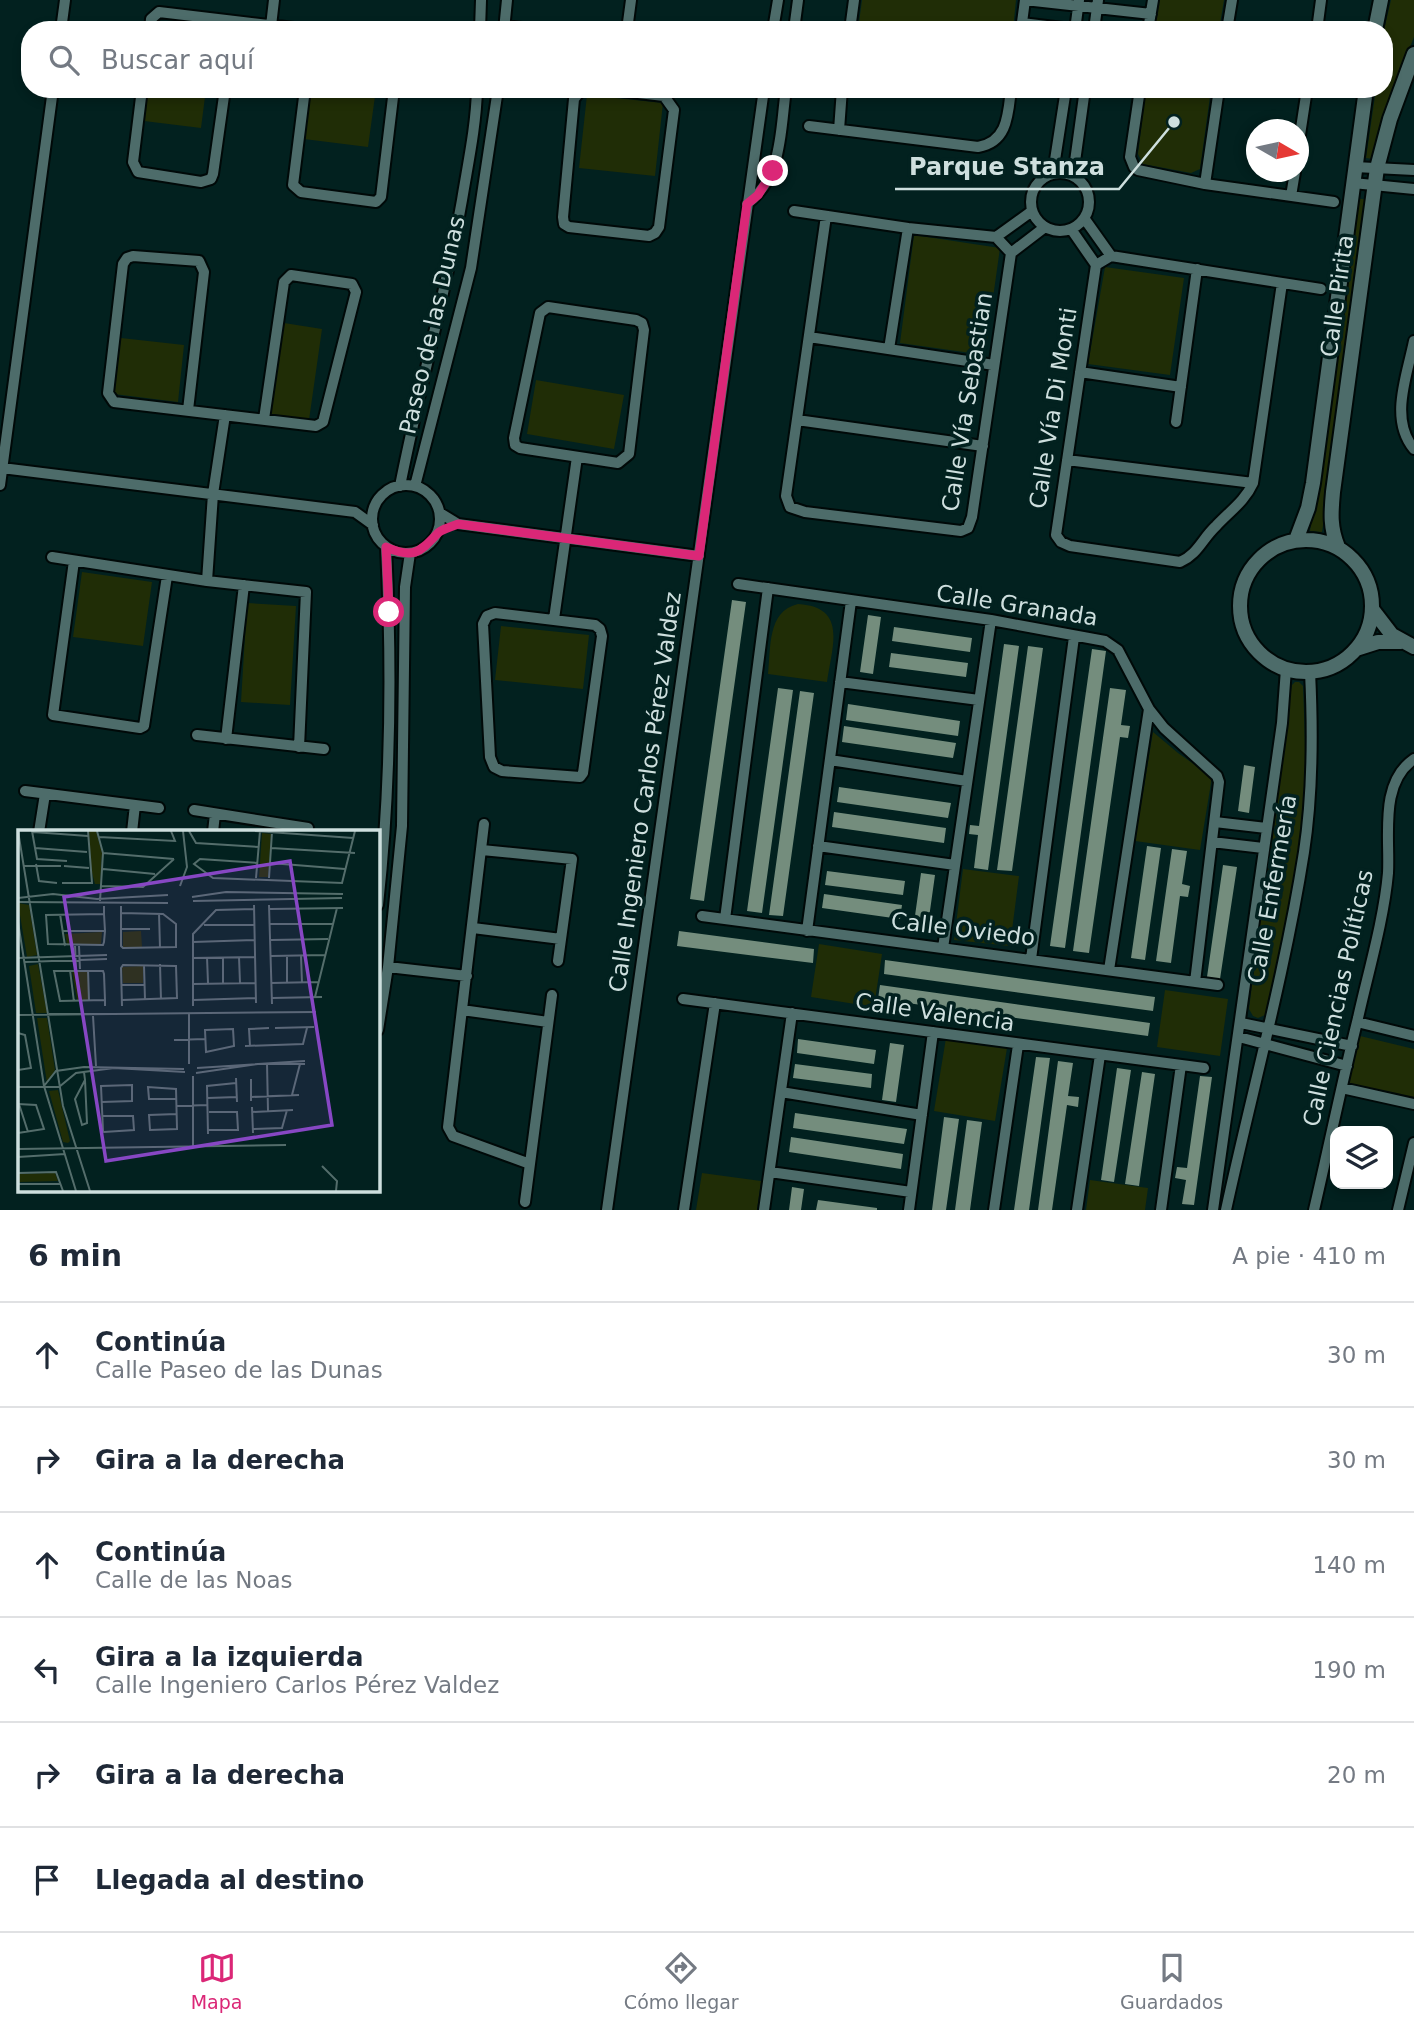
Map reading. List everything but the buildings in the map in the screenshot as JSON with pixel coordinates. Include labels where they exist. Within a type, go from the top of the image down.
[{"type":"street","points":[[62,21],[65,0]]},
{"type":"street","points":[[272,21],[274,0]]},
{"type":"street","points":[[480,21],[481,0]]},
{"type":"street","points":[[506,21],[507,0]]},
{"type":"street","points":[[628,21],[631,0]]},
{"type":"street","points":[[775,21],[778,0]]},
{"type":"street","points":[[795,21],[798,0]]},
{"type":"street","points":[[851,21],[854,0]]},
{"type":"street","points":[[1022,21],[1025,0],[1097,4],[1150,14]]},
{"type":"street","points":[[1149,21],[1153,0]]},
{"type":"street","points":[[1228,21],[1232,0]]},
{"type":"street","points":[[1318,21],[1321,0]]},
{"type":"street","points":[[1376,21],[1381,0]]},
{"type":"street","points":[[1077,21],[1078,3]]},
{"type":"street","points":[[152,21],[154,14],[159,12],[211,21]]},
{"type":"street","name":"Calle Pirita","points":[[1338,547],[1331,531],[1331,505],[1376,176],[1390,119],[1414,54]]},
{"type":"street","points":[[0,485],[52,98]]},
{"type":"street","points":[[141,98],[133,162],[138,172],[201,182],[214,174],[224,98]]},
{"type":"street","points":[[304,98],[293,185],[301,192],[376,202],[381,197],[393,98]]},
{"type":"street","name":"Paseo de las Dunas","points":[[400,486],[416,404],[450,262],[476,118],[477,98]]},
{"type":"street","name":"Paseo de las Dunas","points":[[415,486],[471,268],[497,98]]},
{"type":"street","points":[[575,98],[564,223],[569,227],[649,236],[659,227],[674,110],[665,98]]},
{"type":"street","name":"Calle Ingeniero Carlos Pérez Valdez","points":[[607,1210],[763,98]]},
{"type":"street","points":[[747,204],[758,195],[773,171],[785,98]]},
{"type":"street","points":[[839,130],[841,98]]},
{"type":"street","points":[[809,126],[978,147],[988,145],[1002,133],[1010,98]]},
{"type":"street","points":[[1054,173],[1065,98]]},
{"type":"street","points":[[1073,176],[1084,98]]},
{"type":"street","points":[[1139,98],[1130,157],[1134,167],[1143,173],[1335,202]]},
{"type":"street","points":[[1205,184],[1218,98]]},
{"type":"street","points":[[1302,119],[1306,98]]},
{"type":"street","name":"Calle Pirita","points":[[1296,540],[1308,508],[1313,483],[1365,98]]},
{"type":"street","points":[[476,118],[494,122]]},
{"type":"street","points":[[1355,167],[1414,189]]},
{"type":"street","points":[[1353,183],[1414,170]]},
{"type":"street","points":[[1054,173],[1073,176],[1083,184],[1087,192],[1088,210],[1084,218],[1071,229],[1053,231],[1039,222],[1032,211],[1032,194],[1037,184],[1054,173]]},
{"type":"street","points":[[1291,196],[1293,182]]},
{"type":"street","points":[[794,211],[908,228],[996,237],[1011,253],[1045,227]]},
{"type":"street","points":[[996,237],[1032,211]]},
{"type":"street","name":"Calle Vía Sebastian","points":[[826,216],[786,496],[790,507],[805,512],[961,531],[968,528],[972,517],[1011,253]]},
{"type":"street","points":[[1084,218],[1111,256]]},
{"type":"street","points":[[889,349],[908,228]]},
{"type":"street","points":[[1071,229],[1096,265],[1111,256],[1321,289]]},
{"type":"street","points":[[188,410],[204,272],[199,261],[133,256],[127,258],[121,276],[108,393],[114,402],[225,415],[320,425],[355,287],[352,284],[291,275],[284,282],[264,419]]},
{"type":"street","name":"Calle Vía Di Monti","points":[[1096,265],[1056,535],[1061,542],[1070,546],[1180,562],[1198,550],[1213,528],[1242,502],[1253,483],[1282,283]]},
{"type":"street","points":[[1176,422],[1198,269]]},
{"type":"street","points":[[548,307],[642,323],[629,454],[618,463],[576,457],[515,445],[514,438],[540,313],[548,307]]},
{"type":"street","points":[[808,337],[994,365]]},
{"type":"street","points":[[1414,341],[1400,418],[1404,432],[1414,449]]},
{"type":"street","points":[[1080,372],[1181,387]]},
{"type":"street","points":[[207,581],[213,494],[225,415]]},
{"type":"street","points":[[797,420],[983,446]]},
{"type":"street","points":[[554,619],[576,457]]},
{"type":"street","points":[[1067,460],[1253,483]]},
{"type":"street","points":[[2,468],[355,512],[373,525]]},
{"type":"street","points":[[400,486],[415,486],[432,496],[440,513],[438,532],[427,547],[410,553],[398,552],[380,541],[373,525],[374,509],[383,495],[400,486]]},
{"type":"street","points":[[355,512],[377,502]]},
{"type":"street","points":[[440,513],[458,524],[699,556]]},
{"type":"street","points":[[438,532],[458,524]]},
{"type":"street","points":[[1296,540],[1317,540],[1338,547],[1350,556],[1367,580],[1372,609],[1368,630],[1356,649],[1336,665],[1310,672],[1286,669],[1266,659],[1251,642],[1242,622],[1240,600],[1246,579],[1258,561],[1275,547],[1296,540]]},
{"type":"street","points":[[380,884],[390,717],[386,547]]},
{"type":"street","points":[[380,1017],[399,875],[405,727],[405,587],[410,553]]},
{"type":"street","points":[[52,558],[167,576],[306,592],[299,747]]},
{"type":"street","points":[[74,561],[53,715],[140,728],[144,726],[167,576]]},
{"type":"street","name":"Calle Granada","points":[[738,584],[991,620],[1105,641],[1118,650],[1149,709],[1164,728],[1217,775],[1219,782],[1214,822]]},
{"type":"street","points":[[226,739],[244,585]]},
{"type":"street","points":[[725,919],[768,588]]},
{"type":"street","points":[[807,931],[851,601]]},
{"type":"street","points":[[1372,609],[1385,627],[1408,645]]},
{"type":"street","points":[[495,613],[554,619],[595,625],[602,636],[583,773],[574,778],[502,771],[494,767],[490,757],[483,624],[487,616],[495,613]]},
{"type":"street","points":[[943,948],[991,620]]},
{"type":"street","points":[[1031,959],[1074,637]]},
{"type":"street","points":[[1356,649],[1378,642],[1408,645]]},
{"type":"street","name":"Calle Enfermería","points":[[1213,1210],[1282,723],[1286,669]]},
{"type":"street","name":"Calle Enfermería","points":[[1226,1210],[1265,1044],[1304,851],[1310,788],[1310,672]]},
{"type":"street","points":[[840,682],[979,700]]},
{"type":"street","points":[[1109,970],[1149,709]]},
{"type":"street","points":[[197,735],[324,749]]},
{"type":"street","name":"Calle Ciencias Políticas","points":[[1314,1210],[1352,1046],[1387,875],[1391,793],[1401,771],[1414,759]]},
{"type":"street","points":[[830,761],[967,781]]},
{"type":"street","points":[[25,791],[159,808]]},
{"type":"street","points":[[39,830],[45,794]]},
{"type":"street","points":[[132,830],[135,805]]},
{"type":"street","points":[[194,810],[308,828]]},
{"type":"street","points":[[213,830],[215,814]]},
{"type":"street","points":[[1195,982],[1214,822],[1266,828]]},
{"type":"street","points":[[484,824],[448,1127],[450,1133],[530,1164]]},
{"type":"street","points":[[1212,842],[1263,848]]},
{"type":"street","points":[[818,846],[955,865]]},
{"type":"street","points":[[482,850],[572,859],[558,961]]},
{"type":"street","points":[[381,874],[399,875]]},
{"type":"street","name":"Calle Oviedo","points":[[702,916],[1218,985]]},
{"type":"street","points":[[473,928],[561,939]]},
{"type":"street","points":[[388,967],[467,976]]},
{"type":"street","points":[[525,1202],[552,995]]},
{"type":"street","name":"Calle Valencia","points":[[683,999],[1204,1068]]},
{"type":"street","points":[[684,1210],[715,1003]]},
{"type":"street","points":[[462,1010],[548,1022]]},
{"type":"street","points":[[764,1210],[792,1013]]},
{"type":"street","points":[[1357,1022],[1414,1036]]},
{"type":"street","points":[[1241,1023],[1352,1046]]},
{"type":"street","points":[[909,1210],[933,1032]]},
{"type":"street","points":[[1239,1037],[1347,1066]]},
{"type":"street","points":[[994,1210],[1018,1045]]},
{"type":"street","points":[[1077,1210],[1100,1055]]},
{"type":"street","points":[[1161,1210],[1181,1065]]},
{"type":"street","points":[[1342,1088],[1414,1104]]},
{"type":"street","points":[[780,1092],[922,1115]]},
{"type":"street","points":[[1398,1210],[1414,1143]]},
{"type":"street","points":[[769,1172],[911,1192]]},
{"type":"green space","points":[[862,0],[1016,0],[1014,21],[859,21]]},
{"type":"green space","points":[[1157,0],[1224,0],[1220,21],[1154,21]]},
{"type":"green space","points":[[1391,0],[1414,0],[1414,37],[1393,93],[1393,21],[1386,21]]},
{"type":"green space","points":[[147,98],[205,98],[201,128],[144,121]]},
{"type":"green space","points":[[309,98],[375,98],[368,147],[304,139]]},
{"type":"green space","points":[[587,98],[663,103],[655,176],[579,168]]},
{"type":"green space","points":[[1145,98],[1210,98],[1200,169],[1191,173],[1143,164],[1138,154]]},
{"type":"green space","points":[[1375,98],[1392,98],[1373,159],[1366,158]]},
{"type":"green space","points":[[1356,198],[1368,200],[1343,397],[1322,532],[1310,531]]},
{"type":"green space","points":[[914,235],[1000,248],[985,355],[900,343]]},
{"type":"green space","points":[[1105,267],[1184,278],[1170,375],[1088,364]]},
{"type":"green space","points":[[284,323],[322,329],[309,420],[270,417]]},
{"type":"green space","points":[[121,338],[184,345],[178,402],[114,394]]},
{"type":"green space","points":[[536,380],[624,395],[614,449],[527,434]]},
{"type":"green space","points":[[82,572],[152,582],[143,646],[73,637]]},
{"type":"green space","points":[[247,603],[296,606],[290,705],[241,702]]},
{"type":"green space","points":[[798,604],[824,612],[830,621],[833,642],[827,682],[768,674],[772,632],[776,622],[788,608]]},
{"type":"green space","points":[[501,626],[589,635],[583,689],[495,680]]},
{"type":"green space","points":[[1295,682],[1303,686],[1304,706],[1305,784],[1301,842],[1281,951],[1265,1015],[1258,1018],[1253,1016],[1249,1009],[1285,723],[1292,685]]},
{"type":"green space","points":[[1153,732],[1212,777],[1200,850],[1135,841]]},
{"type":"green space","points":[[963,869],[1019,876],[1010,946],[954,940]]},
{"type":"green space","points":[[819,944],[882,954],[874,1007],[811,997]]},
{"type":"green space","points":[[1165,990],[1228,999],[1220,1056],[1157,1047]]},
{"type":"green space","points":[[1356,1035],[1414,1049],[1414,1099],[1349,1085]]},
{"type":"green space","points":[[946,1038],[1007,1048],[995,1121],[934,1111]]},
{"type":"green space","points":[[702,1173],[761,1181],[757,1210],[696,1210]]},
{"type":"green space","points":[[1090,1180],[1148,1188],[1145,1210],[1086,1210]]},
{"type":"place","name":"Parque Stanza","points":[[1174,122]]},
{"type":"route","points":[[389,612],[386,547],[398,552],[419,551],[427,547],[438,532],[458,524],[699,556],[747,204],[767,184],[773,171]]}]
